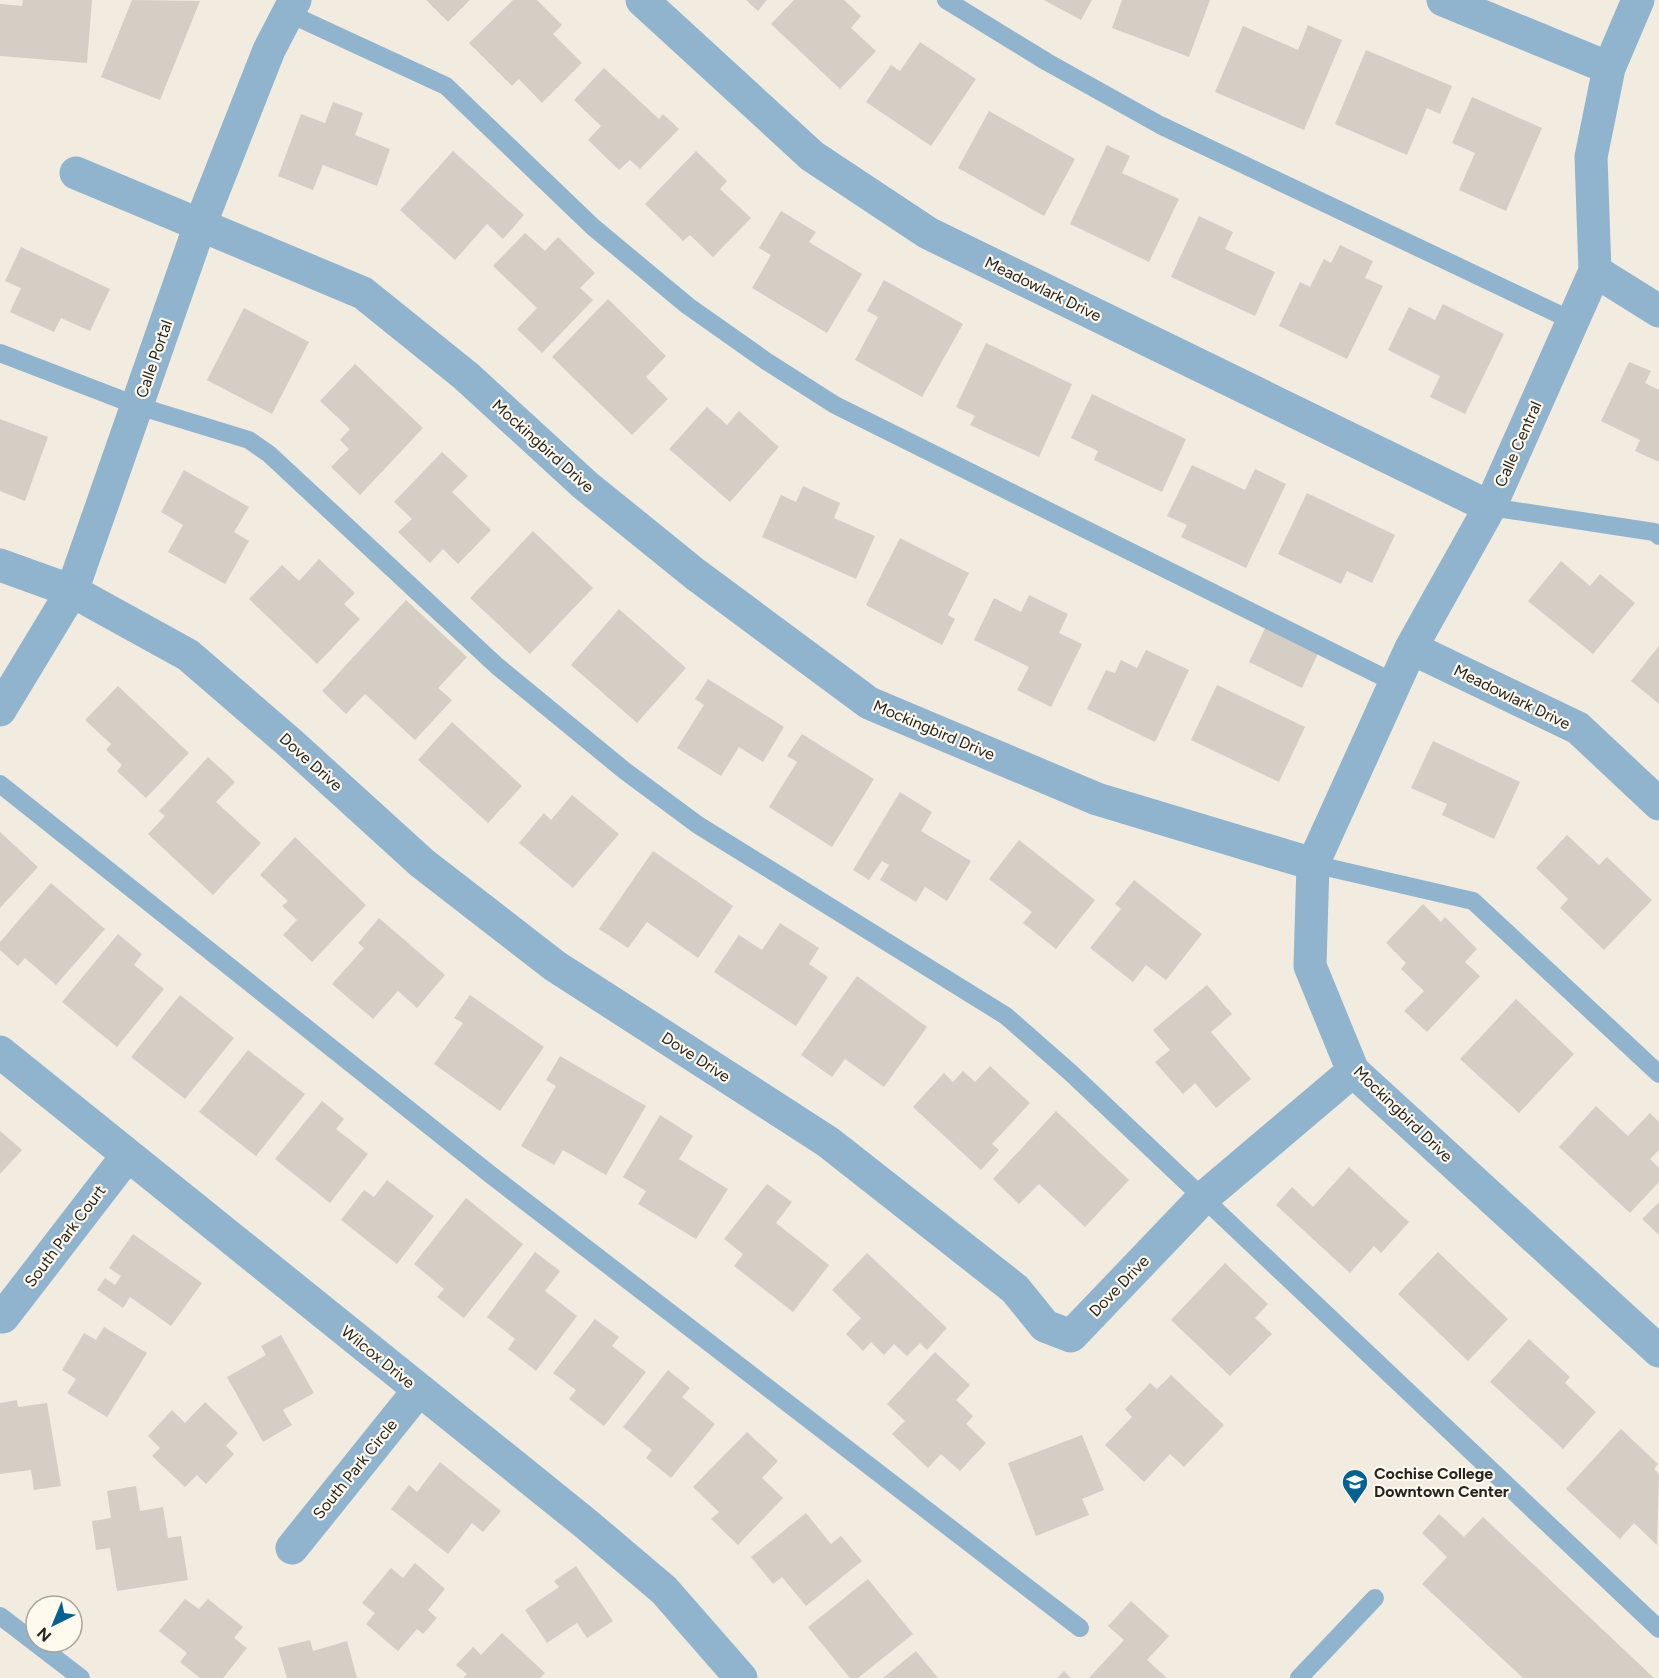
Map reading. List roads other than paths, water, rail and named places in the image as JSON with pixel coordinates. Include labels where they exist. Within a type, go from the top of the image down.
[{"type":"street","name":"Meadowlark Drive","points":[[642,0],[812,156],[928,233],[1490,507]]},
{"type":"street","points":[[1443,0],[1610,68]]},
{"type":"street","name":"Calle Central","points":[[1313,864],[1412,648],[1490,507],[1595,271],[1591,157],[1610,68],[1638,0]]},
{"type":"street","name":"Calle Portal","points":[[0,710],[72,591],[200,225],[269,50],[291,6]]},
{"type":"street","name":"Mockingbird Drive","points":[[76,173],[363,293],[466,376],[585,485],[695,574],[869,703],[1097,798],[1313,864],[1310,966],[1353,1071],[1659,1351]]},
{"type":"street","points":[[1595,271],[1659,311]]},
{"type":"street","name":"Dove Drive","points":[[0,565],[72,591],[188,655],[290,743],[422,863],[555,966],[828,1142],[1015,1289],[1045,1326],[1071,1336],[1203,1198],[1353,1071]]},
{"type":"street","name":"Meadowlark Drive","points":[[1412,648],[1578,728],[1659,804]]},
{"type":"street","name":"Wilcox Drive","points":[[0,1052],[585,1523],[664,1590],[730,1674]]},
{"type":"street","name":"South Park Court","points":[[3,1317],[127,1156]]},
{"type":"street","name":"South Park Circle","points":[[292,1548],[418,1390]]},
{"type":"lane","points":[[946,0],[1047,62],[1160,125],[1573,321]]},
{"type":"lane","points":[[291,6],[446,87],[593,227],[688,306],[766,361],[835,405],[1395,683]]},
{"type":"lane","points":[[0,353],[138,406],[249,440],[269,454],[498,666],[626,771],[698,825],[1006,1016],[1071,1073],[1659,1629]]},
{"type":"lane","points":[[1490,507],[1654,532],[1659,536]]},
{"type":"lane","points":[[0,784],[490,1175],[1080,1628]]},
{"type":"lane","points":[[1313,864],[1473,901],[1659,1074]]},
{"type":"lane","points":[[1299,1678],[1375,1598]]},
{"type":"lane","points":[[0,1616],[81,1678]]},
{"type":"place","name":"Cochise College Downtown Center","points":[[1355,1505]]}]
